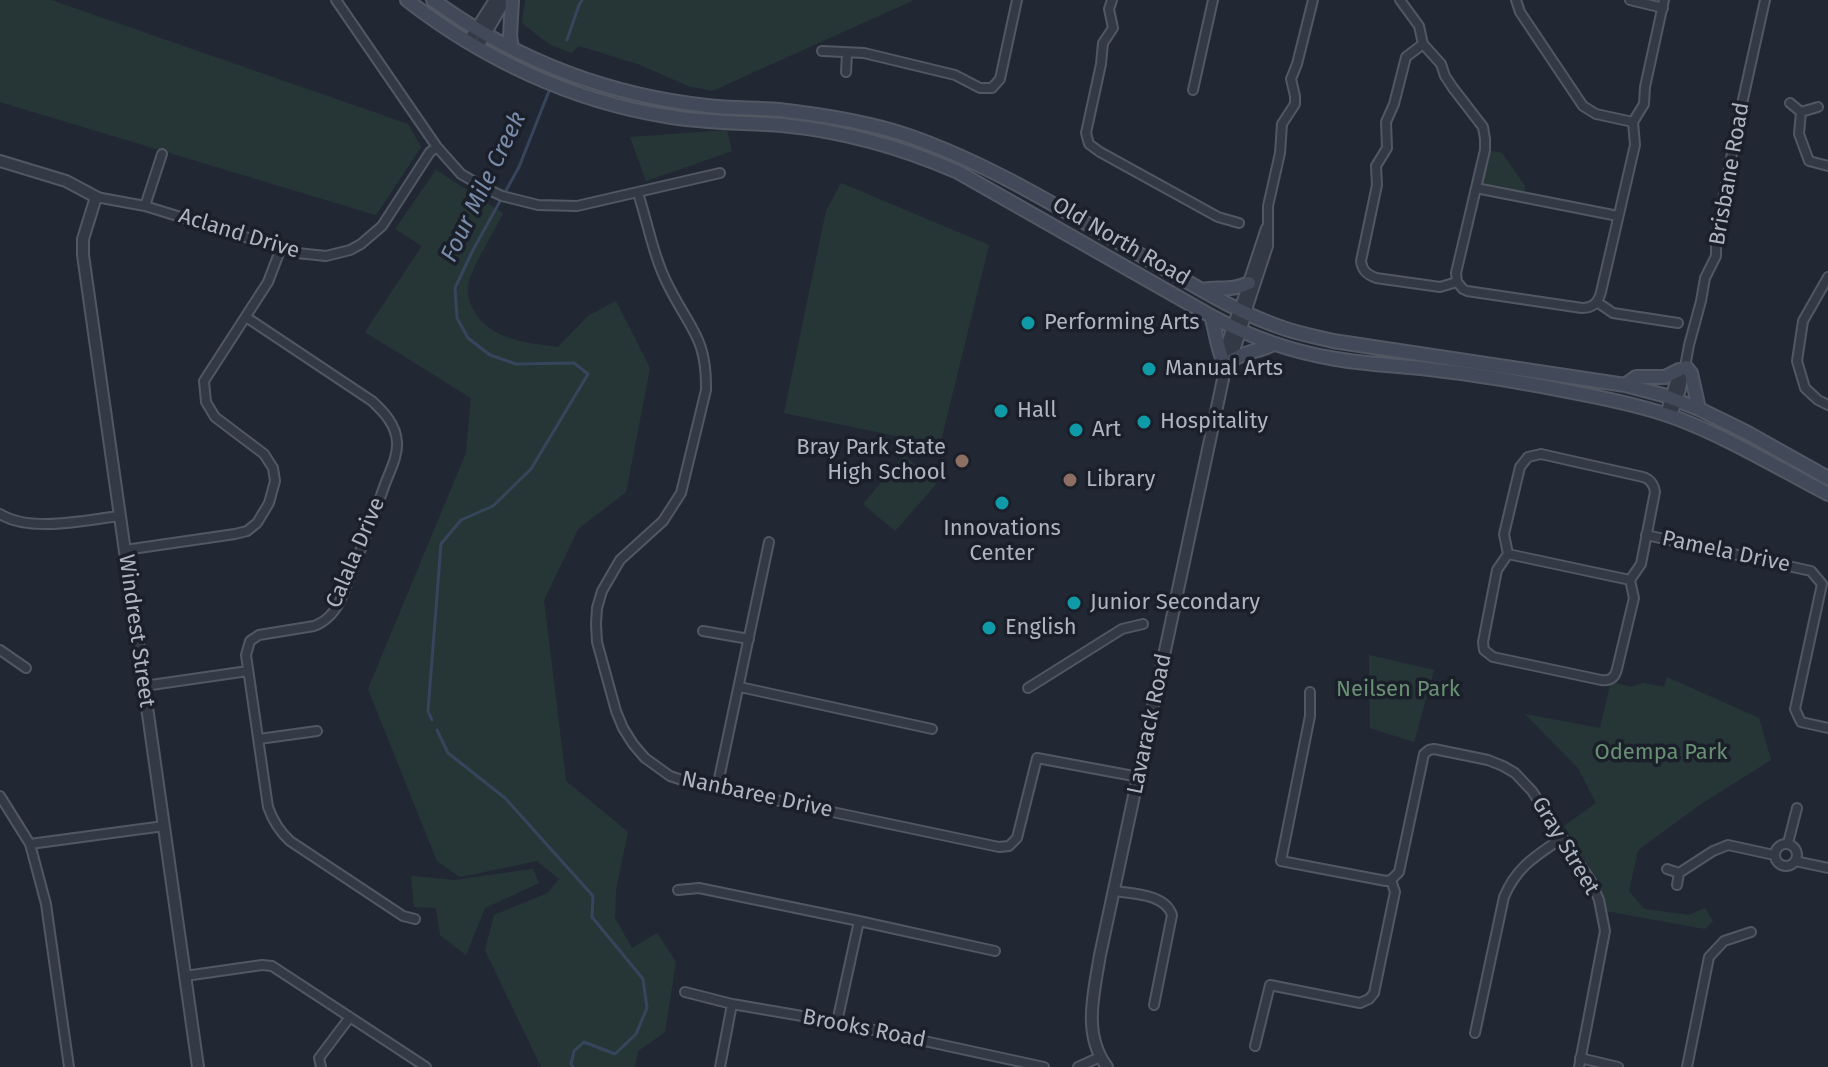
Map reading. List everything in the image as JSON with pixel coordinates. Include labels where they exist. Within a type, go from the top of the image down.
[{"type":"main road","name":"Old North Road","points":[[407,0],[473,45],[541,79],[624,108],[708,122],[783,125],[855,136],[916,153],[958,172],[1237,330],[1273,344],[1339,360],[1423,368],[1584,394],[1668,415],[1711,433],[1828,494]]},
{"type":"main road","name":"Old North Road","points":[[433,0],[481,32],[512,48],[599,84],[644,96],[711,107],[776,110],[851,121],[907,136],[1002,176],[1202,290],[1243,312],[1286,329],[1333,341],[1625,385],[1699,409],[1828,478]]},
{"type":"main road","points":[[512,0],[512,48]]},
{"type":"main road","points":[[1202,290],[1236,289],[1249,283]]},
{"type":"main road","points":[[1211,316],[1227,362],[1273,344]]},
{"type":"main road","points":[[1625,385],[1636,377],[1665,377],[1683,369],[1691,373],[1699,409]]},
{"type":"street","points":[[336,0],[437,147],[461,174],[485,188],[520,201],[577,206],[720,173]]},
{"type":"street","points":[[481,32],[495,0]]},
{"type":"street","points":[[473,45],[505,0]]},
{"type":"street","points":[[822,51],[864,53],[955,75],[980,88],[992,88],[1000,79],[1017,0]]},
{"type":"street","points":[[1112,0],[1109,9],[1113,28],[1103,43],[1086,133],[1089,144],[1218,217],[1239,223]]},
{"type":"street","points":[[1193,90],[1213,0]]},
{"type":"street","points":[[1243,312],[1268,246],[1268,206],[1280,153],[1282,124],[1295,104],[1291,79],[1313,0]]},
{"type":"street","points":[[1400,0],[1419,26],[1423,44],[1441,64],[1445,76],[1483,127],[1485,150],[1456,273],[1457,282],[1467,291],[1589,308],[1597,302],[1601,292],[1635,145],[1633,122],[1644,104],[1663,4],[1630,0]]},
{"type":"street","points":[[1516,0],[1520,12],[1583,106],[1596,114],[1633,122]]},
{"type":"street","name":"Brisbane Road","points":[[1668,415],[1683,369],[1684,354],[1689,345],[1705,278],[1716,256],[1716,236],[1765,0]]},
{"type":"street","points":[[1423,44],[1406,57],[1386,122],[1387,148],[1376,166],[1377,185],[1361,261],[1366,273],[1376,278],[1440,287],[1457,282]]},
{"type":"street","points":[[846,72],[847,53]]},
{"type":"street","points":[[1790,103],[1801,112]]},
{"type":"street","points":[[1801,112],[1818,107]]},
{"type":"street","points":[[1801,112],[1799,134],[1809,161],[1828,166]]},
{"type":"street","name":"Acland Drive","points":[[0,161],[66,181],[96,197],[145,206],[281,248],[326,256],[361,244],[382,226],[430,152],[437,147]]},
{"type":"street","points":[[145,206],[162,154]]},
{"type":"street","points":[[1476,188],[1618,216]]},
{"type":"street","name":"Nanbaree Drive","points":[[638,193],[669,288],[700,340],[706,390],[681,493],[663,521],[623,555],[602,591],[597,608],[597,642],[616,711],[623,728],[645,758],[670,776],[685,781],[999,847],[1009,846],[1017,838],[1037,758],[1139,777]]},
{"type":"street","name":"Windrest Street","points":[[96,197],[83,239],[83,255],[198,1067]]},
{"type":"street","points":[[1243,312],[1267,223]]},
{"type":"street","points":[[125,550],[247,531],[257,523],[269,503],[275,481],[273,468],[264,454],[215,417],[206,402],[204,381],[268,282],[281,248]]},
{"type":"street","points":[[1828,277],[1803,321],[1797,361],[1805,388],[1828,405]]},
{"type":"street","points":[[1597,302],[1613,313],[1678,323]]},
{"type":"street","name":"Lavarack Road","points":[[1107,1067],[1094,1043],[1091,1029],[1100,955],[1223,379],[1243,312]]},
{"type":"street","name":"Calala Drive","points":[[246,317],[372,401],[384,412],[397,439],[397,451],[335,610],[322,623],[259,635],[250,641],[246,655],[268,807],[280,831],[290,841],[403,916],[415,919]]},
{"type":"street","points":[[1538,454],[1648,479],[1655,492],[1641,564],[1630,580],[1634,598],[1617,669],[1612,678],[1601,680],[1493,657],[1485,652],[1483,642],[1497,570],[1508,554],[1504,534],[1520,467],[1528,457],[1538,454]]},
{"type":"street","points":[[0,514],[10,520],[33,525],[120,516]]},
{"type":"street","name":"Pamela Drive","points":[[1646,535],[1811,571],[1822,584],[1795,709],[1801,722],[1828,728]]},
{"type":"street","points":[[717,788],[769,542]]},
{"type":"street","points":[[1508,554],[1630,580]]},
{"type":"street","points":[[1028,688],[1122,629],[1143,624]]},
{"type":"street","points":[[703,631],[749,639]]},
{"type":"street","points":[[0,650],[26,668]]},
{"type":"street","points":[[144,686],[248,671]]},
{"type":"street","points":[[740,687],[932,729]]},
{"type":"street","points":[[1255,1046],[1270,985],[1360,1003],[1369,999],[1374,993],[1395,892],[1391,880],[1281,861],[1310,716],[1310,692]]},
{"type":"street","points":[[259,739],[317,731]]},
{"type":"street","name":"Gray Street","points":[[1391,880],[1399,872],[1424,754],[1434,749],[1488,760],[1515,773],[1532,791],[1597,892],[1605,931],[1580,1063]]},
{"type":"street","points":[[0,796],[30,844],[46,904],[69,1067]]},
{"type":"street","points":[[1788,843],[1797,808]]},
{"type":"street","points":[[30,844],[164,826]]},
{"type":"street","points":[[1475,1033],[1504,897],[1511,881],[1521,867],[1562,838]]},
{"type":"street","points":[[1788,843],[1796,848],[1797,857],[1792,865],[1783,866],[1775,861],[1774,855],[1779,845],[1788,843]]},
{"type":"street","points":[[1677,885],[1679,873],[1728,845],[1774,855]]},
{"type":"street","points":[[1795,861],[1828,868]]},
{"type":"street","points":[[1667,869],[1679,873]]},
{"type":"street","points":[[678,890],[699,888],[995,951]]},
{"type":"street","points":[[1115,891],[1159,899],[1170,908],[1172,915],[1154,1005]]},
{"type":"street","points":[[837,1022],[859,921]]},
{"type":"street","points":[[1687,1067],[1709,957],[1724,941],[1751,932]]},
{"type":"street","points":[[185,976],[272,966],[426,1067]]},
{"type":"street","name":"Brooks Road","points":[[685,992],[1044,1067]]},
{"type":"street","points":[[720,1067],[732,1004]]},
{"type":"street","points":[[321,1067],[319,1058],[350,1017]]},
{"type":"street","points":[[1078,1067],[1100,1057]]},
{"type":"street","points":[[1580,1063],[1618,1067]]},
{"type":"green space","points":[[0,0],[51,0],[408,124],[421,147],[376,215],[0,102]]},
{"type":"green space","points":[[525,0],[914,0],[712,91],[688,86],[638,64],[579,46],[571,53],[549,44],[522,23]]},
{"type":"green space","points":[[727,130],[732,151],[646,181],[630,137]]},
{"type":"green space","points":[[1488,150],[1502,153],[1525,186],[1524,195],[1479,187]]},
{"type":"green space","points":[[436,170],[503,213],[469,281],[469,300],[481,321],[511,338],[558,347],[588,316],[616,301],[650,368],[626,492],[578,529],[544,600],[566,781],[628,832],[616,889],[615,918],[632,948],[657,933],[676,962],[665,1032],[638,1051],[635,1067],[541,1067],[485,950],[494,915],[548,893],[559,879],[537,861],[460,877],[437,861],[368,689],[466,453],[471,398],[365,332],[422,246],[395,229]]},
{"type":"green space","points":[[841,183],[989,245],[940,445],[784,413],[826,211]]},
{"type":"green space","points":[[904,455],[937,483],[895,531],[863,504]]},
{"type":"green space","name":"Neilsen Park","points":[[1369,655],[1434,670],[1414,742],[1370,728]]},
{"type":"green space","name":"Odempa Park","points":[[1667,677],[1759,718],[1771,760],[1701,804],[1638,850],[1629,891],[1644,909],[1689,915],[1705,908],[1713,921],[1705,929],[1606,911],[1598,880],[1564,826],[1596,803],[1578,768],[1525,714],[1600,728],[1610,686],[1616,683],[1631,687],[1643,683],[1664,687]]},
{"type":"green space","points":[[533,869],[539,883],[485,908],[466,955],[440,935],[436,908],[414,907],[411,876],[454,880]]},
{"type":"waterway","name":"Four Mile Creek","points":[[567,40],[582,0]]},
{"type":"waterway","name":"Four Mile Creek","points":[[432,720],[428,711],[441,544],[461,520],[493,506],[531,469],[588,374],[574,363],[516,364],[490,355],[468,338],[457,318],[455,288],[519,167],[551,86]]},
{"type":"waterway","name":"Four Mile Creek","points":[[437,730],[448,753],[505,798],[593,896],[592,917],[643,979],[647,1008],[636,1034],[615,1054],[584,1042],[574,1051],[573,1067]]},
{"type":"place","name":"Performing Arts","points":[[1028,323]]},
{"type":"place","name":"Manual Arts","points":[[1149,369]]},
{"type":"place","name":"Hall","points":[[1001,411]]},
{"type":"place","name":"Hospitality","points":[[1144,422]]},
{"type":"place","name":"Art","points":[[1076,430]]},
{"type":"place","name":"Bray Park State High School","points":[[962,461]]},
{"type":"place","name":"Library","points":[[1070,480]]},
{"type":"place","name":"Innovations Center","points":[[1002,503]]},
{"type":"place","name":"Junior Secondary","points":[[1074,603]]},
{"type":"place","name":"English","points":[[989,628]]}]
